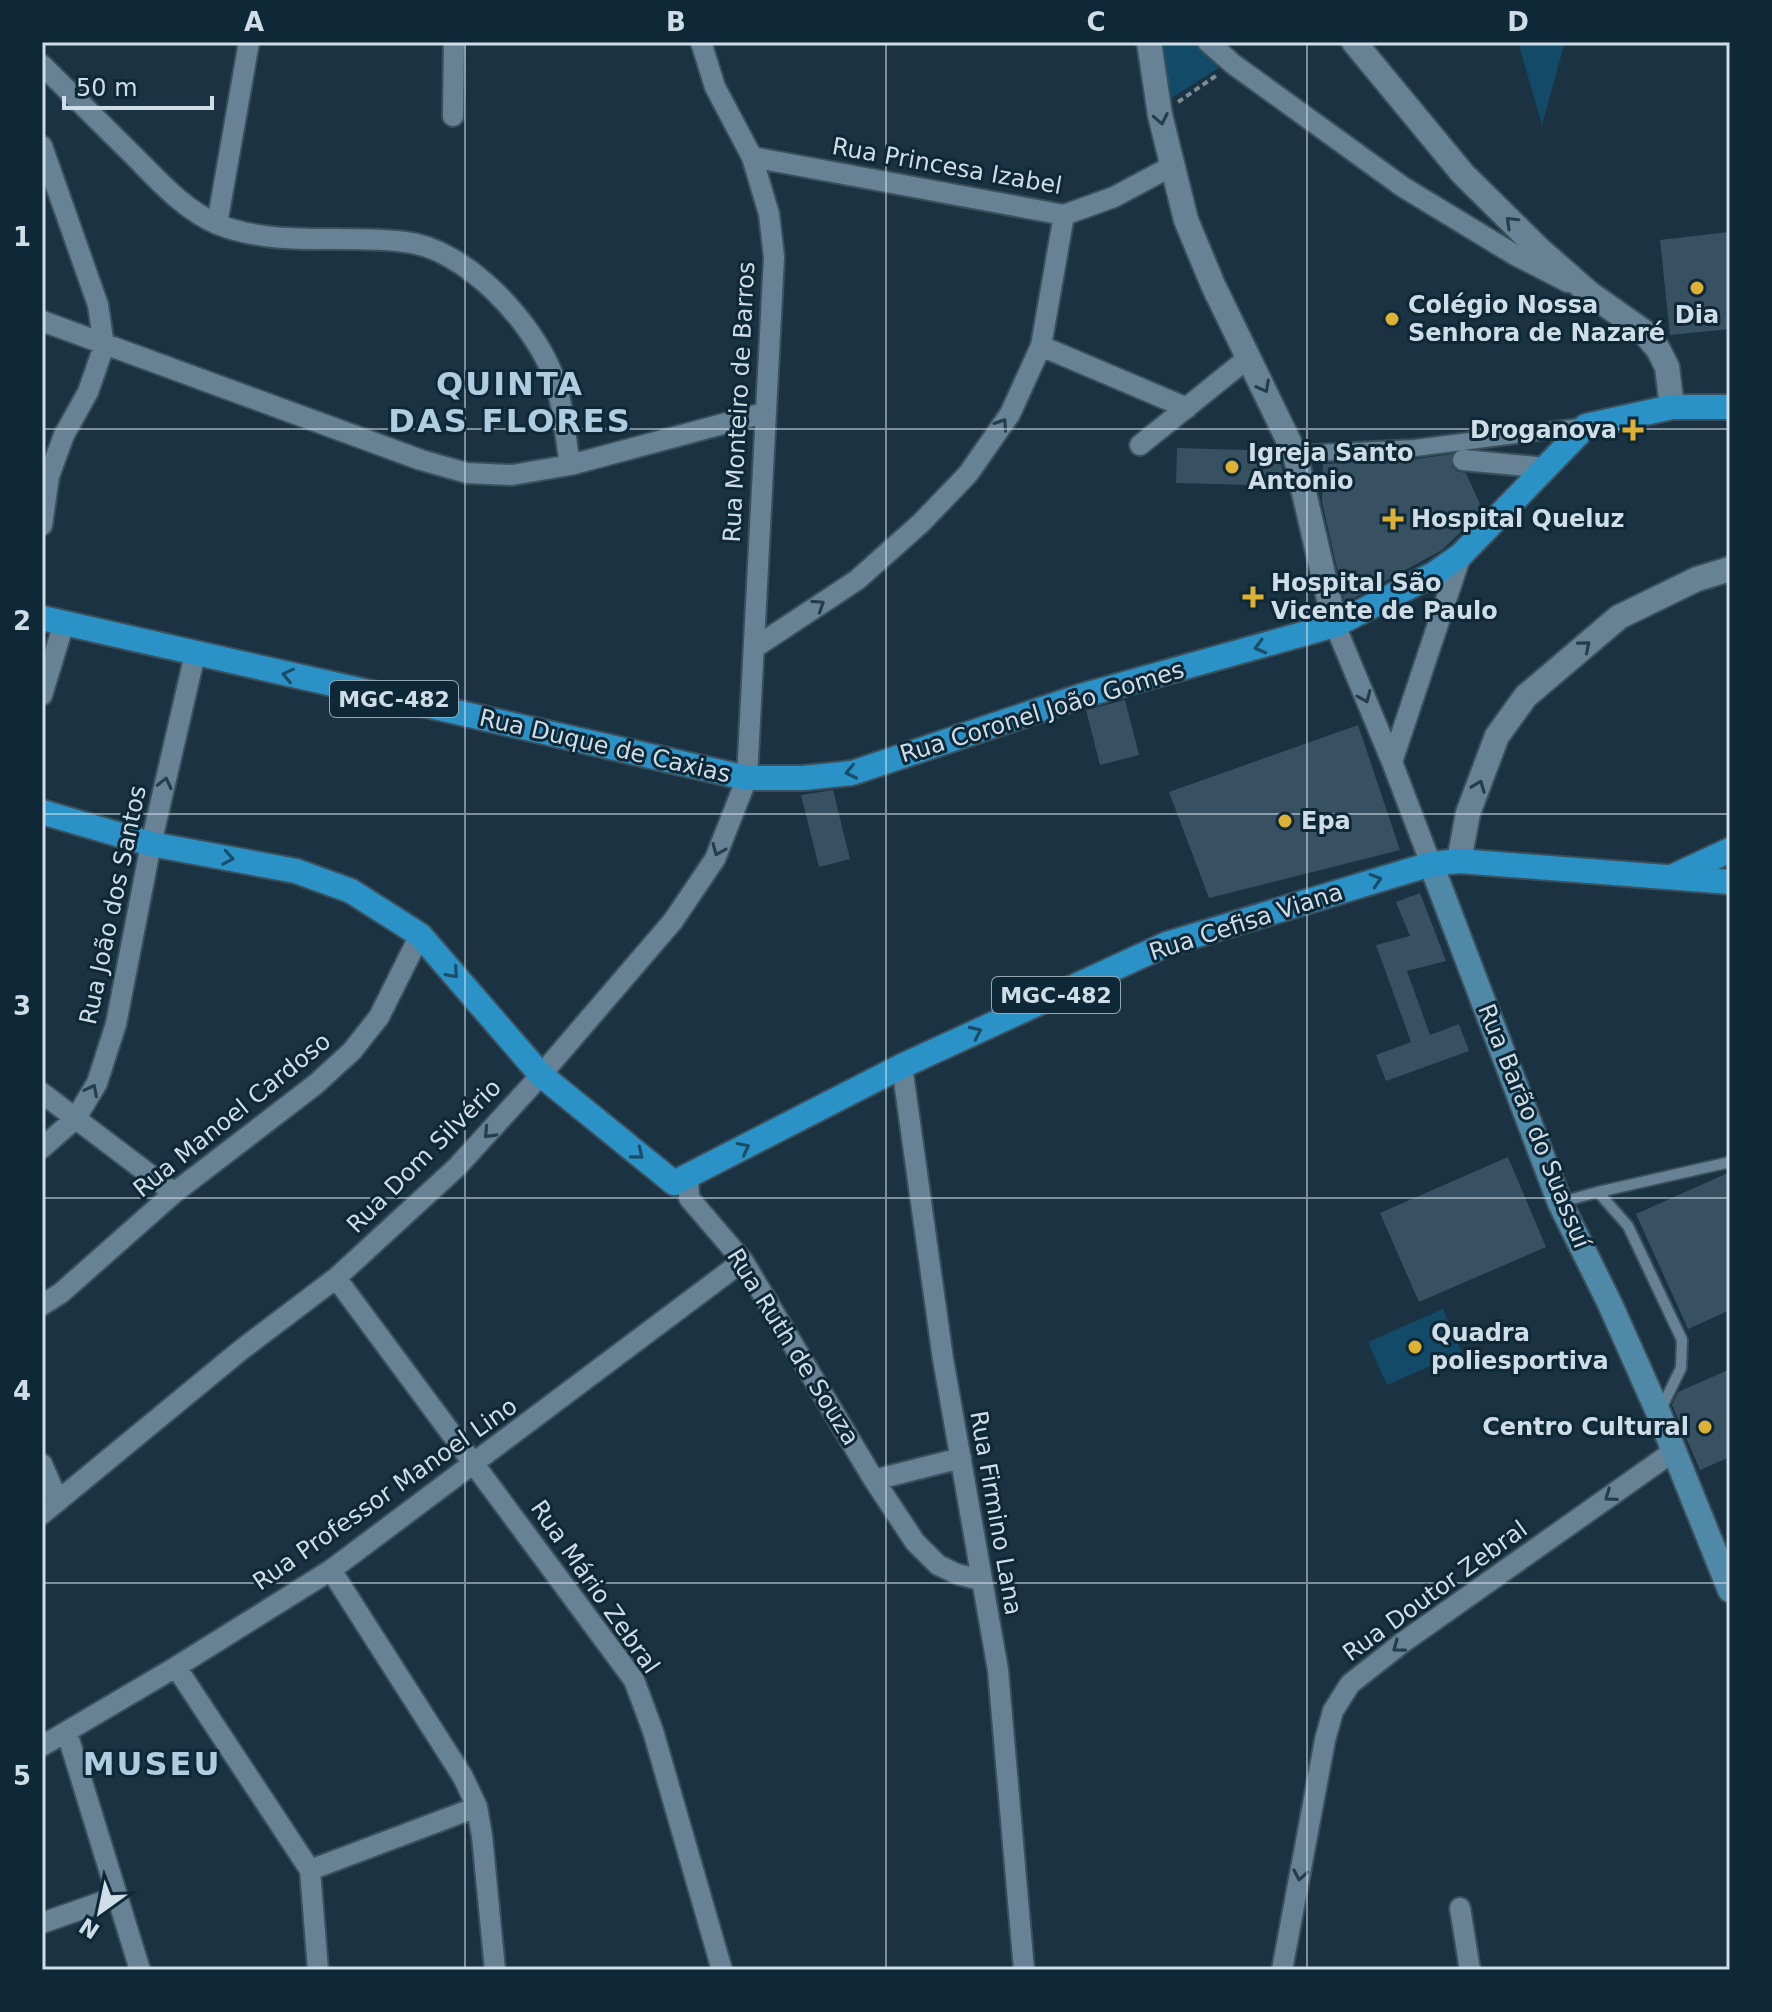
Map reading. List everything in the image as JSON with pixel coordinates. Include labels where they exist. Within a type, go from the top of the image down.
[{"type":"highway","points":[[1586,426],[1672,407],[1730,407]]},
{"type":"highway","name":"MGC-482","points":[[1335,625],[1434,574],[1461,555],[1586,426]]},
{"type":"highway","name":"Rua Duque de Caxias","points":[[53,620],[747,778]]},
{"type":"highway","name":"Rua Coronel João Gomes","points":[[747,778],[803,778],[852,773],[1081,696],[1335,625]]},
{"type":"highway","points":[[42,812],[151,844],[296,871],[351,891],[420,935],[541,1075],[681,1179]]},
{"type":"highway","name":"Rua Cefisa Viana","points":[[1674,876],[1730,850]]},
{"type":"highway","name":"Rua Cefisa Viana","points":[[681,1179],[902,1066],[1167,944],[1443,867],[1674,876],[1730,882]]},
{"type":"main road","name":"Rua Barão do Suassuí","points":[[1443,867],[1560,1203],[1659,1414],[1730,1590]]},
{"type":"street","points":[[217,224],[249,42]]},
{"type":"street","points":[[453,116],[454,42]]},
{"type":"street","name":"Rua Monteiro de Barros","points":[[701,42],[715,87],[752,157],[769,214],[774,257],[747,778]]},
{"type":"street","points":[[1149,42],[1160,115],[1186,220],[1213,285],[1295,454],[1335,625]]},
{"type":"street","points":[[1208,42],[1233,64],[1403,187],[1515,255],[1589,293]]},
{"type":"street","points":[[1354,42],[1463,174],[1589,293],[1643,331],[1658,349],[1667,367],[1672,407]]},
{"type":"street","points":[[42,65],[178,200],[217,224],[271,238],[407,242],[436,251],[465,266],[517,315],[540,347],[554,378],[570,465]]},
{"type":"street","points":[[42,146],[98,305],[104,346],[88,392],[64,435],[49,476],[42,525]]},
{"type":"street","name":"Rua Princesa Izabel","points":[[752,157],[1064,215],[1114,197],[1172,166]]},
{"type":"street","points":[[754,648],[857,580],[921,523],[968,474],[1010,414],[1041,346],[1064,215]]},
{"type":"street","points":[[42,321],[421,460],[467,473],[512,475],[570,465],[764,413]]},
{"type":"street","points":[[1041,346],[1187,408]]},
{"type":"street","points":[[1140,445],[1248,358]]},
{"type":"street","points":[[1295,454],[1415,448],[1586,426]]},
{"type":"street","points":[[1463,460],[1546,468]]},
{"type":"street","points":[[1392,762],[1461,555]]},
{"type":"street","points":[[1443,867],[1468,813],[1497,736],[1526,696],[1619,617],[1697,579],[1730,569]]},
{"type":"street","points":[[42,695],[53,620]]},
{"type":"street","name":"Rua Barão do Suassuí","points":[[1335,625],[1392,762],[1443,867]]},
{"type":"street","name":"Rua João dos Santos","points":[[42,1148],[76,1118],[97,1083],[116,1024],[151,844],[195,654]]},
{"type":"street","name":"Rua Dom Silvério","points":[[50,1507],[241,1350],[336,1278],[457,1167],[541,1075],[673,921],[715,859],[747,778]]},
{"type":"street","name":"Rua Manoel Cardoso","points":[[42,1305],[61,1293],[174,1193],[316,1084],[352,1051],[379,1017],[420,935]]},
{"type":"street","name":"Rua Firmino Lana","points":[[902,1066],[943,1359],[998,1670],[1024,1970]]},
{"type":"street","points":[[42,1093],[174,1193]]},
{"type":"street","name":"Rua Ruth de Souza","points":[[681,1179],[689,1198],[743,1261],[874,1480],[915,1542],[938,1565],[981,1580]]},
{"type":"street","name":"Rua Professor Manoel Lino","points":[[42,1746],[331,1570],[743,1261]]},
{"type":"street","name":"Rua Mário Zebral","points":[[336,1278],[634,1680],[653,1731],[722,1970]]},
{"type":"street","name":"Rua Doutor Zebral","points":[[1282,1970],[1325,1740],[1333,1711],[1350,1684],[1402,1643],[1674,1451]]},
{"type":"street","points":[[874,1480],[961,1458]]},
{"type":"street","points":[[42,1464],[50,1507]]},
{"type":"street","points":[[331,1570],[463,1777],[477,1807],[495,1970]]},
{"type":"street","points":[[176,1667],[310,1870],[318,1970]]},
{"type":"street","points":[[67,1733],[140,1970]]},
{"type":"street","points":[[310,1870],[477,1807]]},
{"type":"street","points":[[42,1923],[116,1897]]},
{"type":"street","points":[[1460,1908],[1470,1970]]},
{"type":"lane","points":[[1560,1203],[1730,1162]]},
{"type":"lane","points":[[1598,1192],[1628,1226],[1682,1340],[1681,1368],[1659,1414]]},
{"type":"path","points":[[1160,115],[1233,64]]},
{"type":"shaded area","points":[[1152,42],[1205,42],[1228,62],[1162,104]]},
{"type":"shaded area","points":[[1518,42],[1565,42],[1542,125]]},
{"type":"shaded area","name":"Quadra poliesportiva","points":[[1443,1309],[1462,1352],[1387,1385],[1368,1342]]},
{"type":"building","name":"Dia","points":[[1728,232],[1730,329],[1670,335],[1660,240]]},
{"type":"building","name":"Igreja Santo Antonio","points":[[1177,448],[1277,451],[1287,486],[1176,483]]},
{"type":"building","points":[[1452,454],[1452,466],[1456,471],[1466,473],[1483,511],[1442,550],[1345,603],[1322,502],[1323,464]]},
{"type":"building","points":[[1125,700],[1139,755],[1100,765],[1086,710]]},
{"type":"building","name":"Epa","points":[[1358,725],[1400,850],[1209,898],[1169,792]]},
{"type":"building","points":[[833,790],[850,859],[819,867],[801,795]]},
{"type":"building","points":[[1420,893],[1446,961],[1407,971],[1430,1035],[1459,1024],[1469,1051],[1386,1081],[1376,1055],[1411,1042],[1376,945],[1410,936],[1396,902]]},
{"type":"building","points":[[1508,1157],[1546,1247],[1419,1302],[1380,1213]]},
{"type":"building","points":[[1730,1172],[1730,1310],[1688,1329],[1636,1214]]},
{"type":"building","name":"Centro Cultural","points":[[1730,1369],[1730,1457],[1700,1470],[1672,1405],[1678,1392]]},
{"type":"place","name":"Dia","points":[[1697,288]]},
{"type":"place","name":"Colégio Nossa Senhora de Nazaré","points":[[1392,319]]},
{"type":"place","name":"Droganova","points":[[1633,430]]},
{"type":"place","name":"Igreja Santo Antonio","points":[[1232,467]]},
{"type":"place","name":"Hospital Queluz","points":[[1393,519]]},
{"type":"place","name":"Hospital São Vicente de Paulo","points":[[1253,597]]},
{"type":"place","name":"Epa","points":[[1285,821]]},
{"type":"place","name":"Quadra poliesportiva","points":[[1415,1347]]},
{"type":"place","name":"Centro Cultural","points":[[1705,1427]]},
{"type":"district","name":"QUINTA DAS FLORES","points":[[510,402]]},
{"type":"district","name":"MUSEU","points":[[152,1764]]}]
